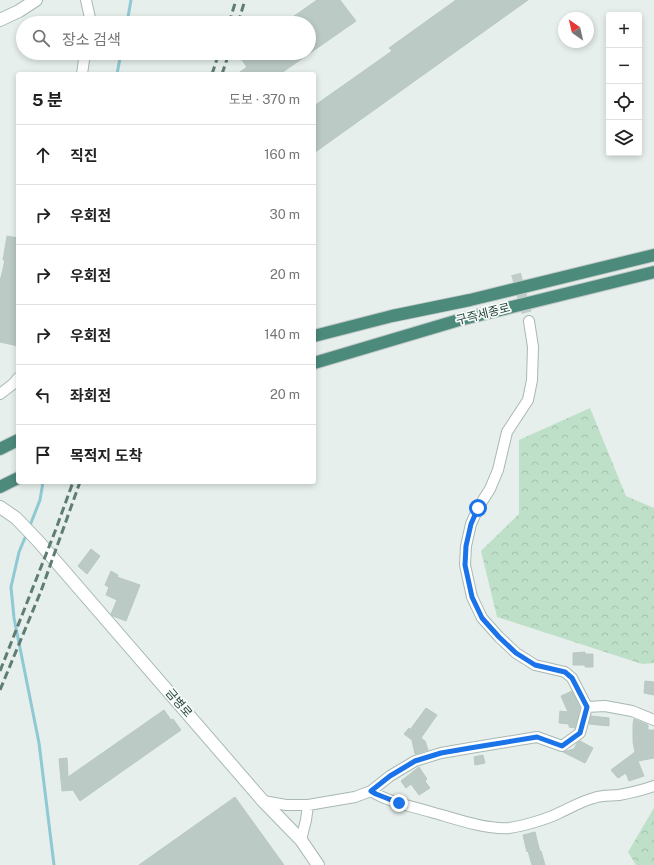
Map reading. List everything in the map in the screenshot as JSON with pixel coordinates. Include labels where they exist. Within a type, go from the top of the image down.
[{"type":"highway","name":"구즉세종로","points":[[316,335],[392,316],[470,300],[654,255]]},
{"type":"highway","name":"구즉세종로","points":[[316,362],[459,320],[654,272]]},
{"type":"highway","points":[[0,449],[16,441]]},
{"type":"highway","points":[[0,487],[16,479]]},
{"type":"street","points":[[0,12],[27,0]]},
{"type":"street","points":[[0,20],[19,11],[36,0]]},
{"type":"street","points":[[86,0],[90,16]]},
{"type":"street","points":[[82,72],[84,60]]},
{"type":"street","points":[[263,801],[286,805],[308,805],[355,797],[371,791],[390,776],[415,761],[441,753],[537,737],[562,746],[580,733],[587,707],[572,678],[565,672],[535,665],[516,653],[499,637],[482,618],[472,597],[465,565],[466,546],[471,524],[478,508],[490,489],[498,470],[507,432],[528,400],[532,380],[533,347],[529,321]]},
{"type":"street","points":[[0,394],[16,380]]},
{"type":"street","name":"금병로","points":[[0,506],[16,518],[39,542],[263,801],[301,840],[318,865]]},
{"type":"street","points":[[587,707],[605,706],[632,711],[654,720]]},
{"type":"street","points":[[371,791],[399,803],[445,816],[486,826],[508,828],[529,824],[560,813],[581,802],[597,797],[618,795],[654,786]]},
{"type":"street","points":[[301,840],[308,805]]},
{"type":"green space","points":[[590,408],[626,496],[654,508],[654,663],[642,664],[497,617],[481,551],[519,514],[519,440]]},
{"type":"green space","points":[[654,808],[654,865],[636,865],[628,852]]},
{"type":"building","points":[[317,0],[340,0],[356,21],[316,49],[316,16],[294,16]]},
{"type":"building","points":[[456,0],[528,0],[316,152],[316,105],[392,51],[389,48]]},
{"type":"building","points":[[242,60],[300,60],[283,72],[240,72],[247,67]]},
{"type":"building","points":[[7,236],[16,238],[16,346],[0,342],[0,278],[5,260],[3,260]]},
{"type":"building","points":[[91,549],[100,556],[87,574],[78,566]]},
{"type":"building","points":[[111,571],[118,575],[117,577],[140,585],[126,621],[111,614],[117,600],[106,595],[109,587],[105,585]]},
{"type":"building","points":[[585,652],[585,654],[593,654],[593,667],[573,665],[573,653]]},
{"type":"building","points":[[645,681],[654,682],[654,695],[644,693]]},
{"type":"building","points":[[572,691],[580,708],[575,728],[569,727],[569,724],[559,723],[560,711],[568,712],[561,696]]},
{"type":"building","points":[[426,708],[437,715],[421,738],[425,741],[428,750],[415,754],[412,740],[404,734],[409,728],[410,730]]},
{"type":"building","points":[[164,710],[181,730],[80,801],[73,790],[62,791],[59,759],[67,758],[68,777]]},
{"type":"building","points":[[591,716],[609,718],[609,726],[589,724]]},
{"type":"building","points":[[634,719],[648,725],[648,730],[654,730],[654,758],[638,761],[644,776],[629,781],[626,773],[618,778],[611,770],[635,752],[633,742]]},
{"type":"building","points":[[580,741],[593,748],[585,763],[563,752],[574,749]]},
{"type":"building","points":[[483,755],[485,763],[475,765],[474,757]]},
{"type":"building","points":[[419,767],[427,779],[425,781],[430,788],[419,795],[411,784],[406,788],[401,781]]},
{"type":"building","points":[[235,797],[284,865],[139,865]]},
{"type":"building","points":[[535,832],[545,865],[532,865],[528,851],[527,852],[523,835]]},
{"type":"waterway","points":[[128,16],[131,0]]},
{"type":"waterway","points":[[117,72],[120,60]]},
{"type":"waterway","points":[[29,528],[40,500],[43,484]]},
{"type":"waterway","points":[[27,533],[19,552],[11,587],[14,618],[39,743],[54,865]]},
{"type":"tunnel","points":[[516,274],[529,321]]},
{"type":"railway","points":[[231,16],[236,0]]},
{"type":"railway","points":[[240,16],[245,0]]},
{"type":"railway","points":[[213,72],[217,60]]},
{"type":"railway","points":[[223,72],[227,60]]},
{"type":"railway","points":[[0,671],[72,484]]},
{"type":"railway","points":[[0,690],[41,591],[79,484]]},
{"type":"route","points":[[399,803],[371,791],[390,776],[415,761],[441,753],[537,737],[562,746],[580,733],[584,722],[587,707],[572,678],[565,672],[535,665],[516,653],[482,618],[472,597],[465,565],[466,546],[471,524],[478,508]]}]
